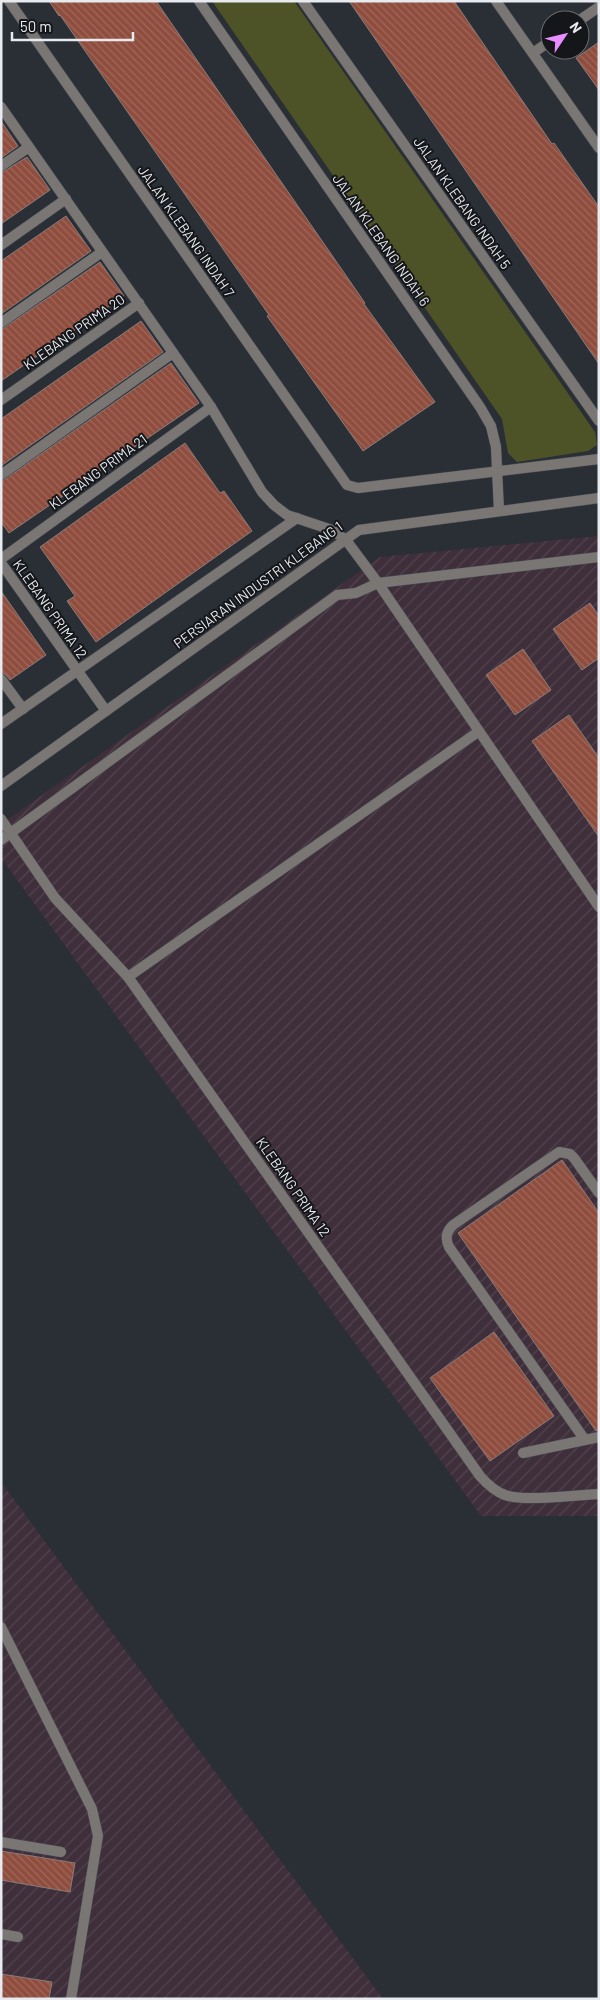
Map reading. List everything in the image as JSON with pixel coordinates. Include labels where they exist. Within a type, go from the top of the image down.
[{"type":"street","name":"JALAN KLEBANG INDAH 7","points":[[9,1],[340,476],[348,484],[354,488],[498,472]]},
{"type":"street","name":"JALAN KLEBANG INDAH 6","points":[[199,1],[480,407],[491,426],[496,447],[499,511]]},
{"type":"street","name":"JALAN KLEBANG INDAH 5","points":[[303,1],[599,421]]},
{"type":"street","points":[[496,1],[599,148]]},
{"type":"street","points":[[533,53],[540,48]]},
{"type":"street","points":[[1,107],[211,407],[262,492],[281,510],[297,518],[332,530],[346,540],[378,583],[599,907]]},
{"type":"street","points":[[1,166],[29,147]]},
{"type":"street","points":[[1,245],[66,200]]},
{"type":"street","points":[[1,323],[102,252]]},
{"type":"street","name":"KLEBANG PRIMA 20","points":[[1,400],[139,303]]},
{"type":"street","points":[[1,475],[173,353]]},
{"type":"street","name":"KLEBANG PRIMA 21","points":[[1,559],[211,407]]},
{"type":"street","points":[[498,472],[599,459]]},
{"type":"street","name":"PERSIARAN INDUSTRI KLEBANG 1","points":[[1,786],[362,529],[599,498]]},
{"type":"street","points":[[1,724],[297,518]]},
{"type":"street","points":[[1,840],[337,595],[356,593],[378,583],[599,558]]},
{"type":"street","name":"KLEBANG PRIMA 12","points":[[1,563],[106,711]]},
{"type":"street","points":[[1,679],[22,709]]},
{"type":"street","points":[[128,977],[478,732]]},
{"type":"street","name":"KLEBANG PRIMA 12","points":[[1,819],[55,898],[128,977],[480,1476],[492,1488],[505,1495],[519,1499],[599,1494]]},
{"type":"street","points":[[585,1440],[449,1247],[446,1236],[453,1225],[559,1152],[570,1154],[574,1158],[599,1194]]},
{"type":"street","points":[[523,1453],[599,1437]]},
{"type":"street","points":[[1,1627],[92,1808],[98,1836],[72,1999]]},
{"type":"street","points":[[1,1842],[61,1852]]},
{"type":"street","points":[[1,1934],[18,1937]]},
{"type":"shaded area","points":[[599,536],[599,1516],[481,1516],[1,858],[1,824],[380,557]]},
{"type":"shaded area","points":[[1,1482],[383,1999],[1,1999]]},
{"type":"green space","points":[[212,1],[294,1],[595,432],[597,445],[588,451],[517,462],[508,453],[502,419]]},
{"type":"building","points":[[49,1],[156,1],[364,304],[435,402],[363,451]]},
{"type":"building","points":[[349,1],[454,1],[552,144],[554,143],[599,207],[599,364]]},
{"type":"building","points":[[599,42],[599,90],[577,60],[590,60],[590,48]]},
{"type":"building","points":[[1,121],[18,146],[1,158]]},
{"type":"building","points":[[27,157],[50,190],[1,224],[1,173]]},
{"type":"building","points":[[66,216],[91,251],[1,314],[1,261]]},
{"type":"building","points":[[100,262],[124,296],[1,381],[1,330]]},
{"type":"building","points":[[141,321],[163,352],[1,466],[1,419]]},
{"type":"building","points":[[171,363],[199,403],[9,533],[1,522],[1,482]]},
{"type":"building","points":[[185,443],[220,493],[224,491],[252,531],[96,642],[67,601],[75,596],[40,547]]},
{"type":"building","points":[[1,591],[46,655],[10,680],[1,672]]},
{"type":"building","points":[[590,603],[599,616],[599,658],[582,670],[553,629]]},
{"type":"building","points":[[523,649],[551,690],[515,715],[486,675]]},
{"type":"building","points":[[569,715],[599,758],[599,837],[532,741]]},
{"type":"building","points":[[562,1160],[599,1213],[599,1430],[596,1431],[458,1233]]},
{"type":"building","points":[[494,1332],[554,1416],[490,1461],[430,1378]]},
{"type":"building","points":[[1,1851],[75,1863],[70,1892],[1,1880]]},
{"type":"building","points":[[1,1974],[52,1982],[49,1999],[1,1999]]}]
